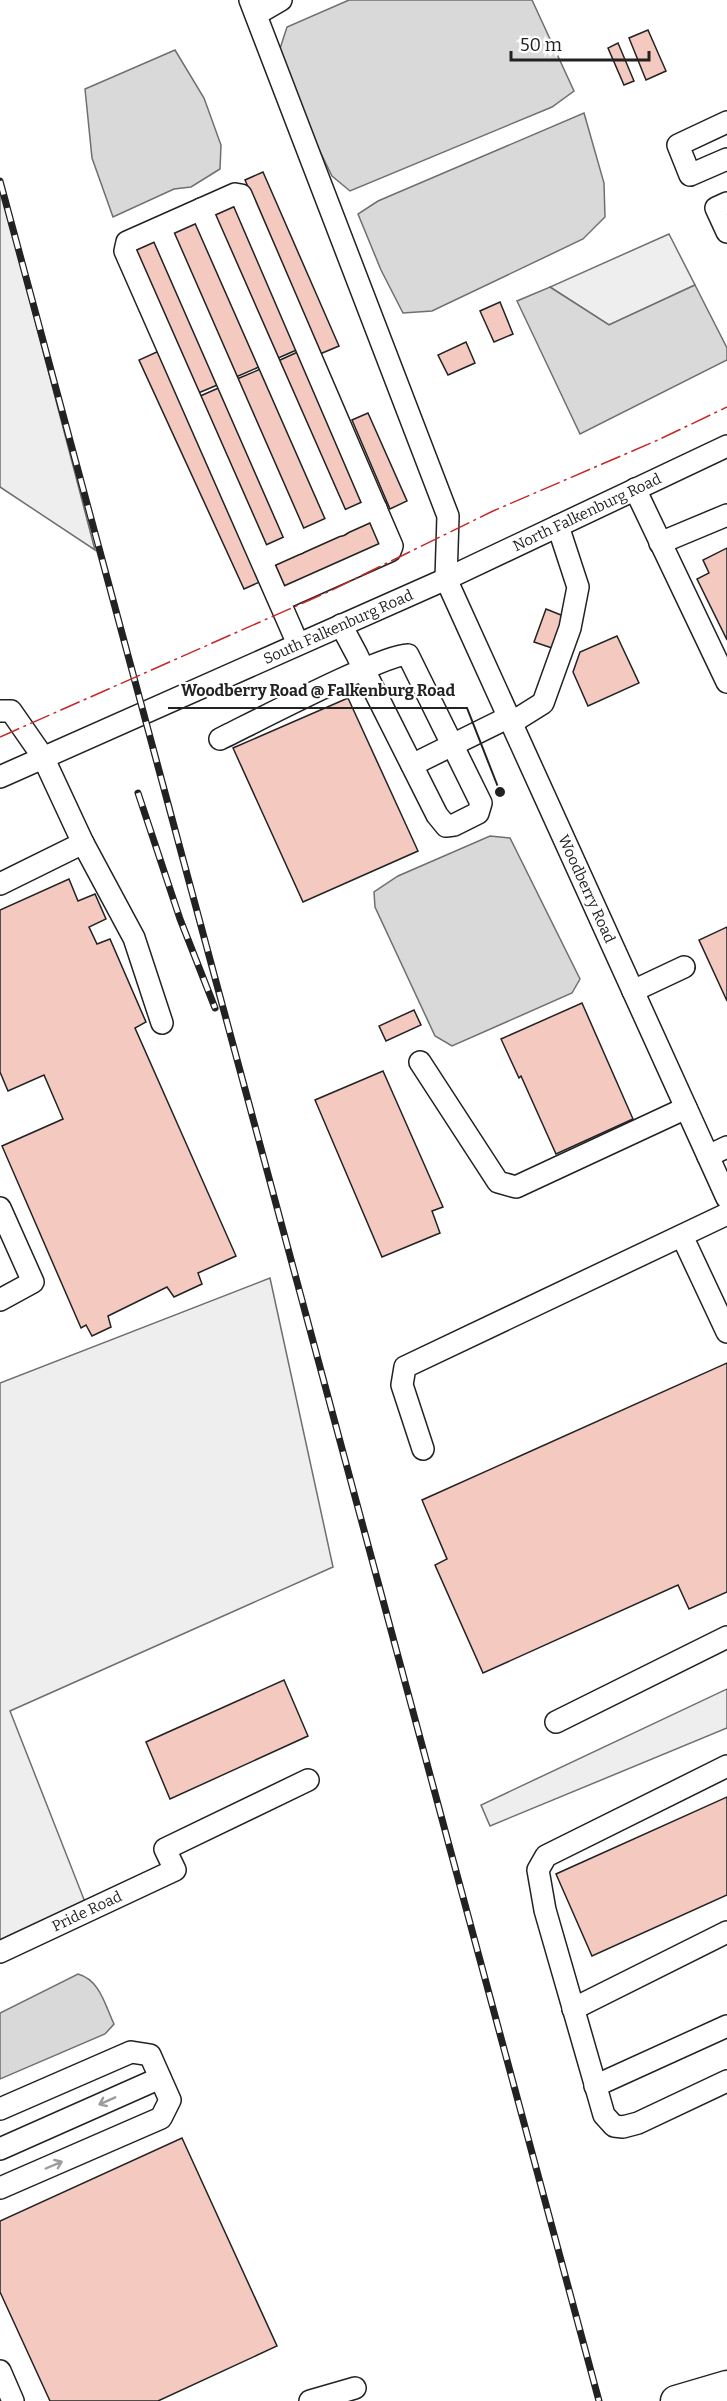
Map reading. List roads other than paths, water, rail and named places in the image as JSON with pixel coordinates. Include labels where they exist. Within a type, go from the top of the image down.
[{"type":"highway","points":[[676,2401],[727,2386]]},
{"type":"street","points":[[281,0],[253,7],[448,516],[446,579]]},
{"type":"street","points":[[727,122],[678,145],[690,175],[727,159]]},
{"type":"street","points":[[280,600],[390,551],[392,546],[241,195],[236,194],[127,242],[125,251],[298,644]]},
{"type":"street","points":[[727,203],[716,208],[727,232]]},
{"type":"street","points":[[201,209],[340,525]]},
{"type":"street","points":[[160,228],[298,543]]},
{"type":"street","name":"North Falkenburg Road","points":[[446,579],[727,446]]},
{"type":"street","points":[[635,489],[727,682]]},
{"type":"street","points":[[262,559],[376,508]]},
{"type":"street","points":[[660,543],[727,515]]},
{"type":"street","points":[[412,765],[543,703],[570,628],[578,587],[558,526]]},
{"type":"street","name":"South Falkenburg Road","points":[[0,777],[446,579]]},
{"type":"street","name":"Woodberry Road","points":[[446,579],[686,1108],[718,1151],[727,1197]]},
{"type":"street","points":[[220,739],[364,670],[400,654],[408,655],[481,803],[478,813],[454,825],[446,826],[441,821],[412,765],[364,670],[341,625]]},
{"type":"street","points":[[0,711],[11,711],[43,758],[83,843],[134,938],[162,1023]]},
{"type":"street","points":[[0,884],[83,843]]},
{"type":"street","points":[[633,991],[684,968]]},
{"type":"street","points":[[420,1062],[498,1182],[506,1186],[516,1187],[686,1108]]},
{"type":"street","points":[[0,1208],[33,1282],[0,1300]]},
{"type":"street","points":[[423,1449],[402,1385],[405,1367],[727,1214]]},
{"type":"street","points":[[682,1236],[727,1332]]},
{"type":"street","points":[[556,1722],[727,1637]]},
{"type":"street","points":[[727,1766],[546,1856],[538,1870],[573,2009],[604,2115],[614,2126],[623,2127],[727,2081]]},
{"type":"street","name":"Pride Road","points":[[0,1952],[175,1870],[165,1849],[308,1780]]},
{"type":"street","points":[[573,2009],[727,1932]]},
{"type":"street","points":[[595,2086],[727,2026]]},
{"type":"street","points":[[0,2109],[131,2052],[150,2055],[170,2100],[161,2118],[0,2188]]},
{"type":"street","points":[[0,2149],[160,2078]]},
{"type":"street","points":[[0,2371],[13,2401]]},
{"type":"street","points":[[310,2401],[354,2388]]},
{"type":"railway","points":[[0,181],[599,2401]]},
{"type":"railway","points":[[138,793],[180,919],[215,1008]]},
{"type":"place","name":"Woodberry Road @ Falkenburg Road","points":[[500,792]]}]
